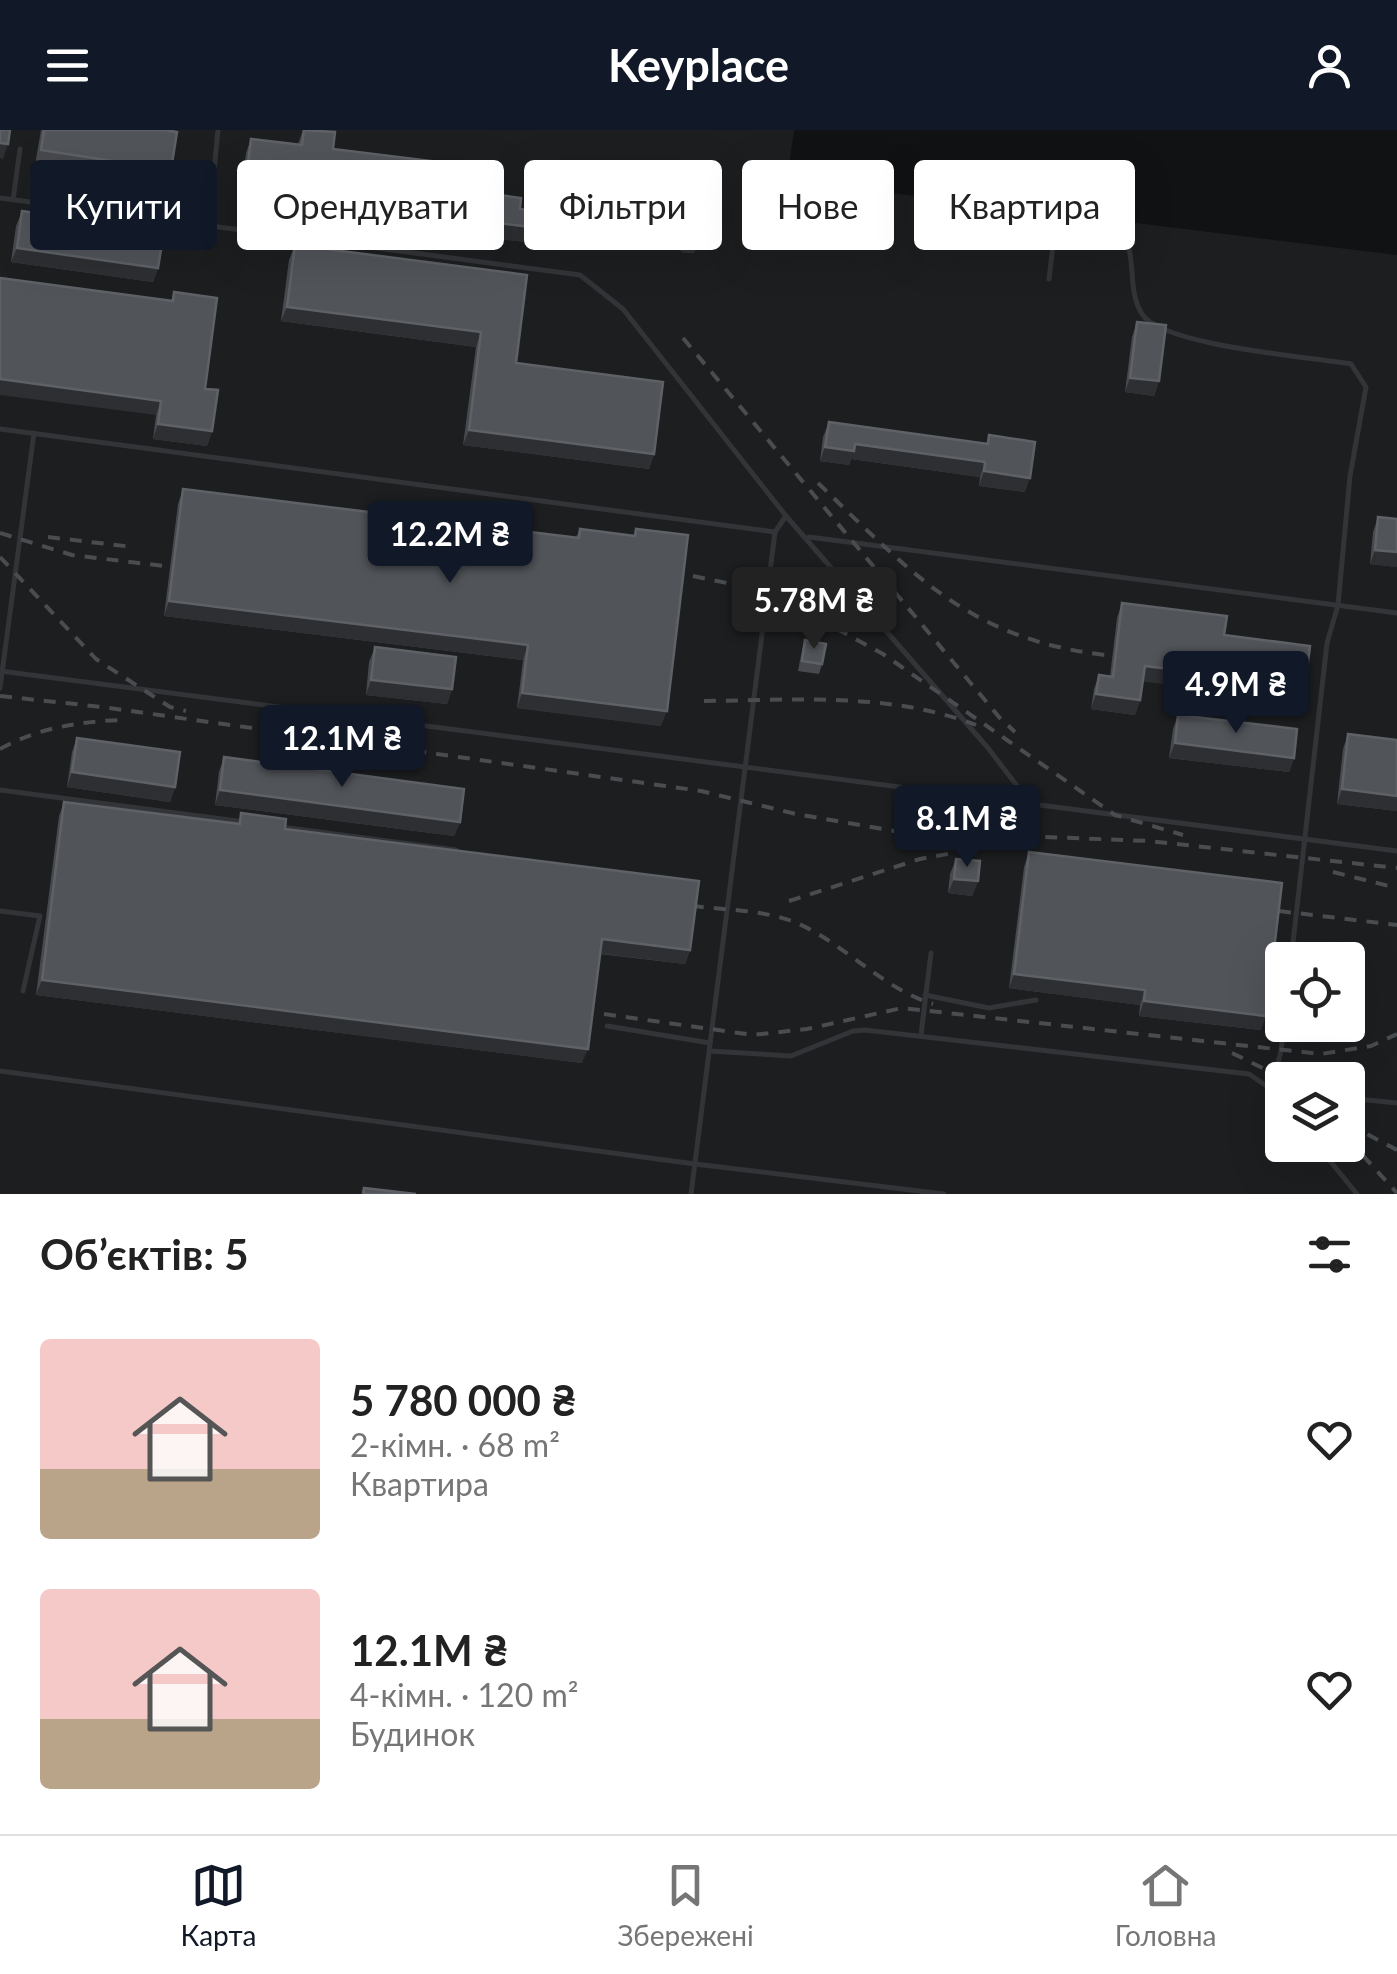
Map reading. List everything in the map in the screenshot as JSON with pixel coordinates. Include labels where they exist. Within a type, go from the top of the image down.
[{"type":"lane","points":[[215,160],[218,130]]},
{"type":"lane","points":[[13,200],[20,150]]},
{"type":"lane","points":[[0,198],[30,202]]},
{"type":"lane","points":[[217,225],[580,275],[623,309],[786,516],[1031,804]]},
{"type":"lane","points":[[1049,279],[1054,236],[1062,228],[1122,232],[1130,244],[1136,300],[1148,321],[1242,352],[1351,364],[1366,386],[1350,476],[1338,606],[1327,643],[1294,942]]},
{"type":"lane","points":[[0,428],[775,532]]},
{"type":"lane","points":[[0,688],[34,433]]},
{"type":"lane","points":[[691,1194],[775,532],[786,516]]},
{"type":"lane","points":[[806,537],[1397,613]]},
{"type":"lane","points":[[1,671],[1397,852]]},
{"type":"lane","points":[[0,790],[248,822]]},
{"type":"lane","points":[[267,825],[456,850]]},
{"type":"lane","points":[[0,910],[40,916],[23,991]]},
{"type":"lane","points":[[920,1035],[931,954]]},
{"type":"lane","points":[[925,996],[989,1008],[1036,1000]]},
{"type":"lane","points":[[607,1026],[710,1047],[791,1056],[853,1031],[920,1035],[1249,1074],[1265,1085]]},
{"type":"lane","points":[[0,1071],[944,1194]]},
{"type":"lane","points":[[1365,1100],[1397,1103]]},
{"type":"lane","points":[[1331,1162],[1357,1194]]},
{"type":"shaded area","points":[[0,130],[794,130],[790,160],[742,160],[742,250],[894,250],[894,193],[914,196],[914,250],[1135,250],[1135,223],[1397,255],[1397,1194],[0,1194]]},
{"type":"building","points":[[0,130],[10,130],[8,144],[0,143]]},
{"type":"building","points":[[44,130],[177,132],[173,160],[106,160],[41,150]]},
{"type":"building","points":[[304,130],[335,132],[333,149],[423,160],[248,160],[251,139],[302,145]]},
{"type":"building","points":[[504,196],[521,198],[524,226],[504,224]]},
{"type":"building","points":[[22,211],[30,212],[30,250],[17,248]]},
{"type":"building","points":[[31,250],[161,250],[158,268]]},
{"type":"building","points":[[294,250],[334,250],[527,275],[516,363],[663,382],[654,454],[469,430],[481,332],[287,307]]},
{"type":"building","points":[[0,278],[173,301],[174,292],[217,298],[205,389],[218,390],[212,431],[158,424],[161,401],[0,379]]},
{"type":"building","points":[[1137,322],[1166,325],[1159,381],[1130,378]]},
{"type":"building","points":[[829,422],[988,444],[989,435],[1035,442],[1030,478],[984,471],[985,462],[855,444],[854,451],[825,447]]},
{"type":"building","points":[[183,489],[579,538],[580,529],[635,536],[636,529],[688,535],[667,711],[522,693],[528,645],[169,601]]},
{"type":"building","points":[[1378,517],[1397,519],[1397,552],[1375,550]]},
{"type":"building","points":[[1122,603],[1227,616],[1224,635],[1310,646],[1305,686],[1145,666],[1140,700],[1096,694],[1099,675],[1113,677]]},
{"type":"building","points":[[805,640],[826,644],[822,664],[802,661]]},
{"type":"building","points":[[375,647],[456,657],[452,689],[371,680]]},
{"type":"building","points":[[1178,715],[1297,729],[1294,758],[1175,743]]},
{"type":"building","points":[[1348,734],[1397,740],[1397,796],[1342,789]]},
{"type":"building","points":[[77,738],[180,752],[175,787],[72,772]]},
{"type":"building","points":[[224,757],[464,789],[460,822],[220,790]]},
{"type":"building","points":[[64,802],[240,824],[241,813],[286,819],[285,829],[699,881],[690,950],[602,939],[588,1049],[42,980]]},
{"type":"building","points":[[1029,852],[1282,883],[1275,942],[1265,942],[1265,1016],[1144,1001],[1145,990],[1014,974]]},
{"type":"building","points":[[956,859],[980,861],[978,881],[954,879]]},
{"type":"building","points":[[364,1188],[416,1194],[363,1194]]},
{"type":"railway","points":[[683,338],[1015,732]]},
{"type":"railway","points":[[818,483],[883,546],[945,597],[1016,634],[1057,647],[1105,655]]},
{"type":"railway","points":[[0,533],[72,555],[164,566]]},
{"type":"railway","points":[[48,537],[133,547]]},
{"type":"railway","points":[[0,557],[96,659],[170,707],[186,711]]},
{"type":"railway","points":[[693,576],[746,587],[802,610],[883,654],[1115,815],[1183,835]]},
{"type":"railway","points":[[0,696],[701,791],[796,814],[894,831],[1149,841],[1397,868]]},
{"type":"railway","points":[[704,701],[842,700],[910,707],[976,725]]},
{"type":"railway","points":[[0,749],[58,727],[120,720]]},
{"type":"railway","points":[[789,901],[920,859],[991,846]]},
{"type":"railway","points":[[1333,872],[1397,888]]},
{"type":"railway","points":[[692,906],[787,919],[816,933],[897,988],[933,1004]]},
{"type":"railway","points":[[1279,911],[1397,925]]},
{"type":"railway","points":[[604,1014],[753,1035],[807,1029],[902,1008],[1321,1054],[1371,1046],[1397,1034]]},
{"type":"railway","points":[[1232,1053],[1265,1069]]},
{"type":"railway","points":[[1365,1133],[1397,1150]]},
{"type":"railway","points":[[1365,1158],[1397,1193]]}]
